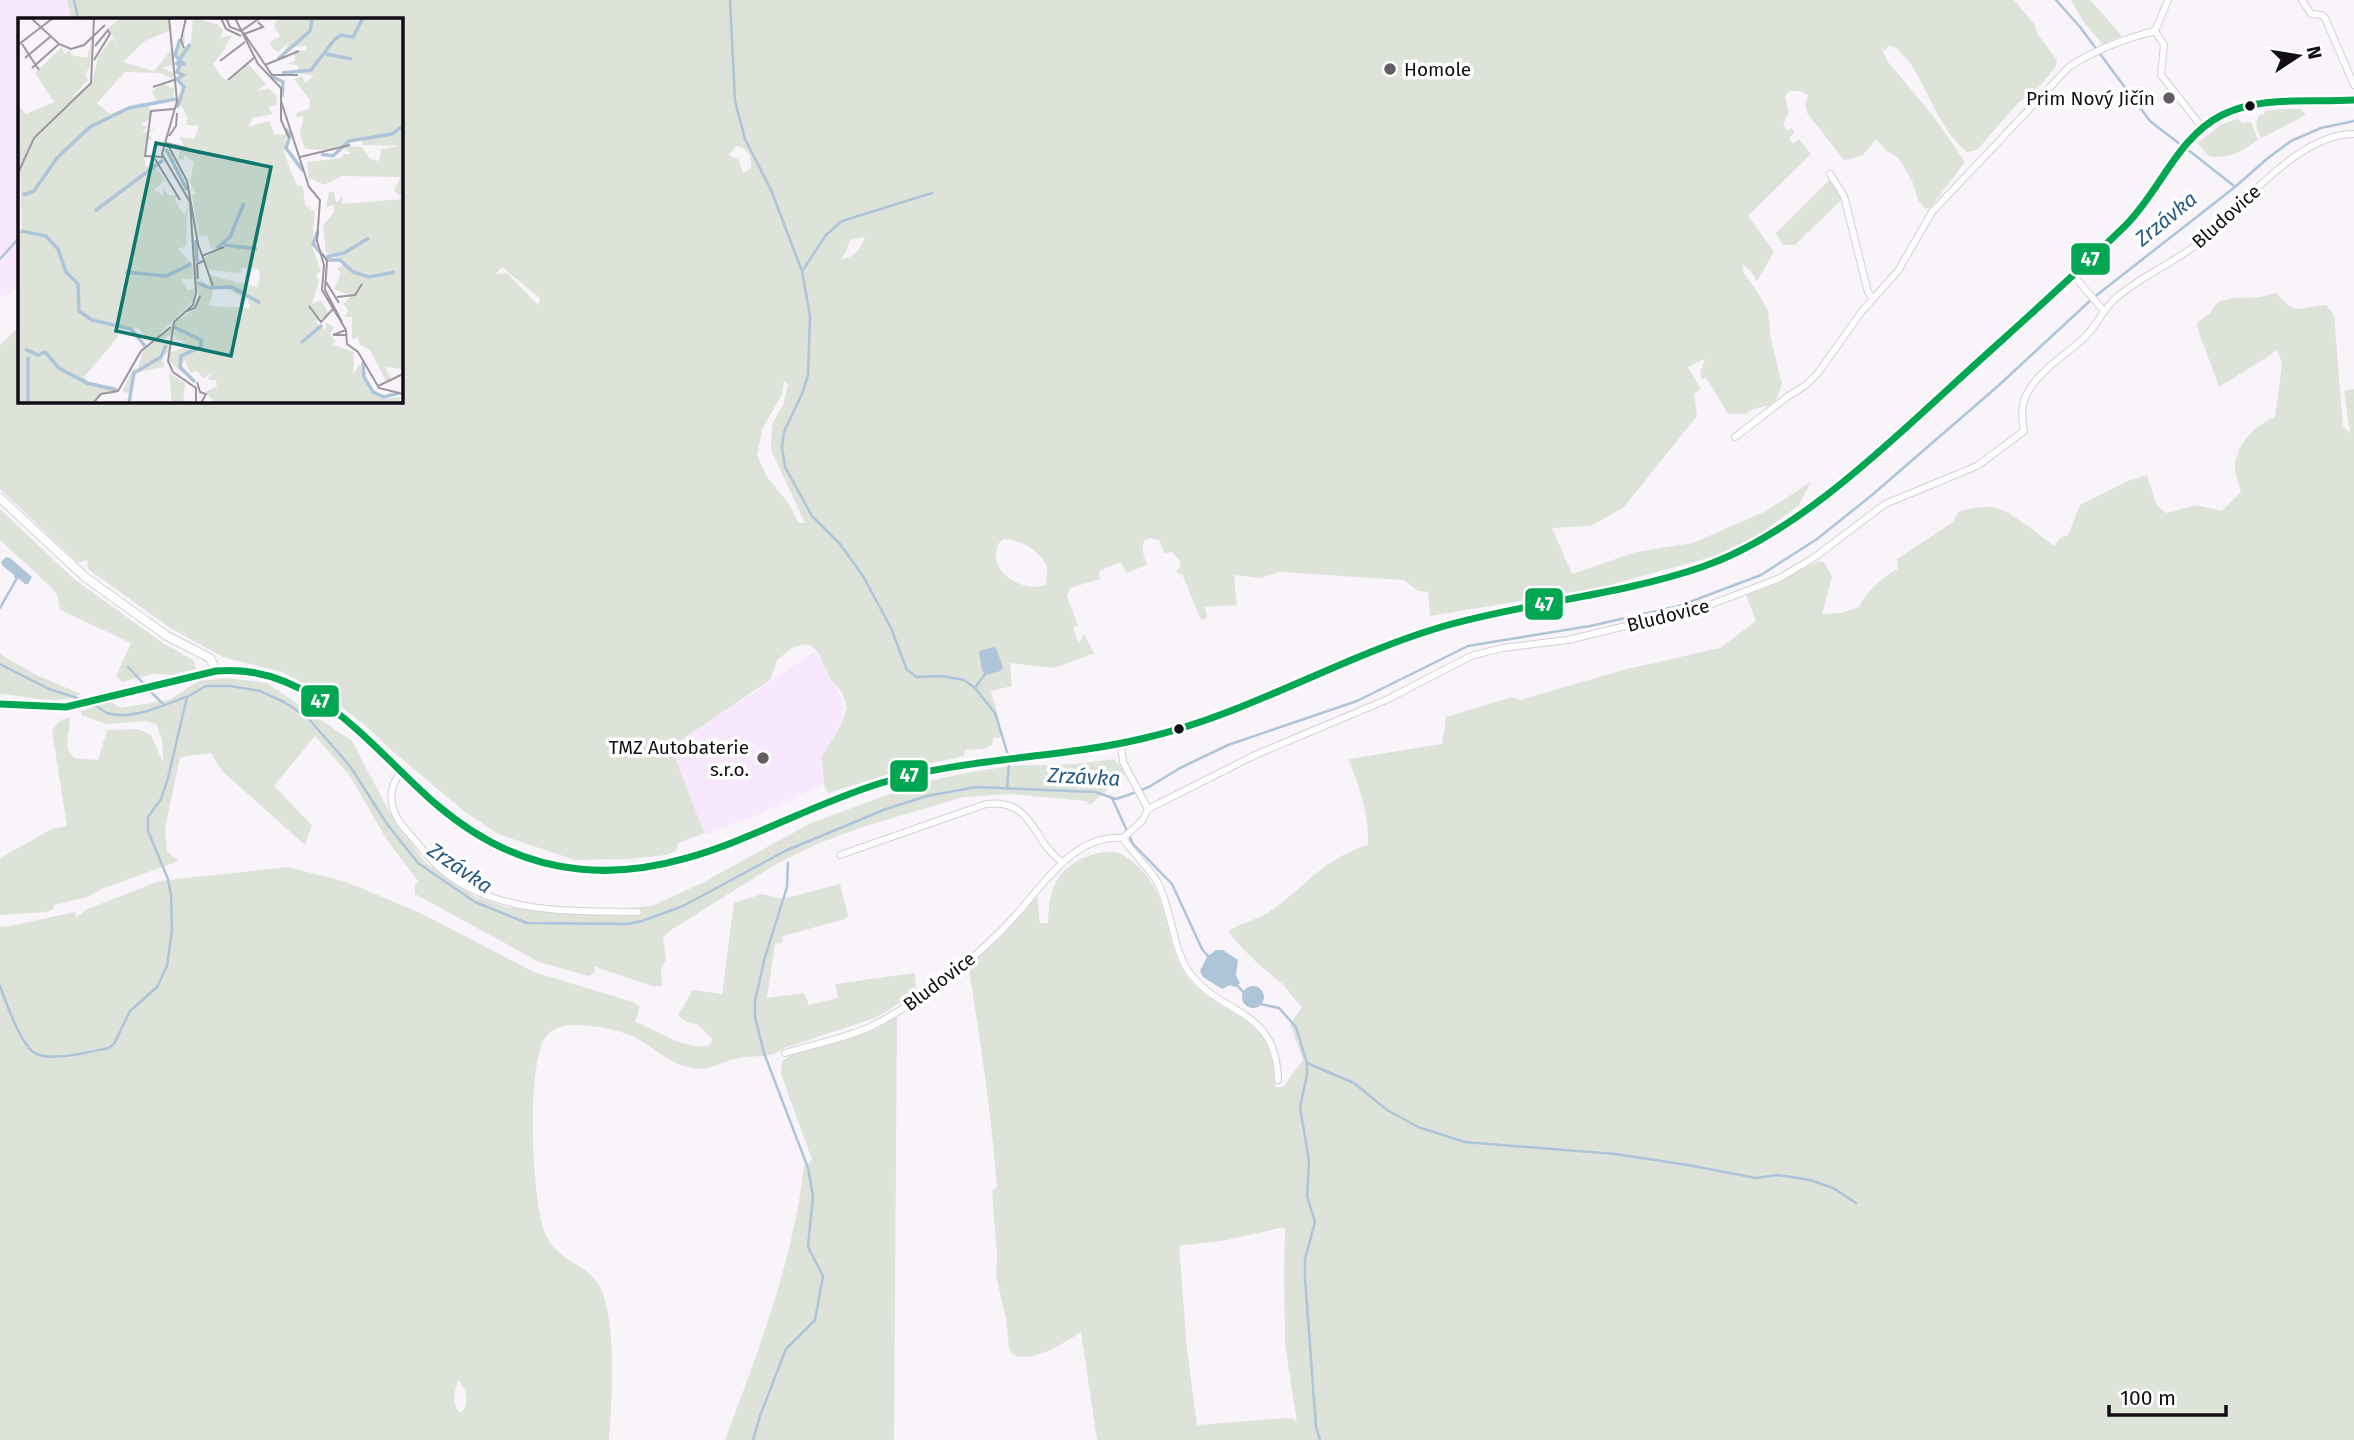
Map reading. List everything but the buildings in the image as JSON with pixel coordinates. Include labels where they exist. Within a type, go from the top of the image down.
[{"type":"main road","points":[[0,704],[54,708],[216,671],[261,673],[307,692],[350,723],[450,816],[508,851],[559,867],[621,870],[653,867],[688,859],[877,784],[961,765],[1121,743],[1152,736],[1216,716],[1386,646],[1442,627],[1631,588],[1700,568],[1735,554],[1775,532],[1856,470],[2073,275],[2143,207],[2183,147],[2202,127],[2226,113],[2261,104],[2354,100]]},
{"type":"street","points":[[2155,31],[2168,0]]},
{"type":"street","points":[[2302,0],[2311,14],[2325,18],[2354,85]]},
{"type":"street","points":[[2155,31],[2164,45],[2161,75],[2202,127]]},
{"type":"street","points":[[1735,437],[1806,385],[1818,373],[1873,299],[1898,271],[1931,212],[2068,67],[2090,53],[2114,43],[2155,31]]},
{"type":"street","name":"Bludovice","points":[[785,1053],[870,1027],[905,1007],[998,936],[1062,862],[1094,842],[1123,838],[1143,821],[1147,806],[1255,755],[1385,699],[1471,656],[1502,648],[1567,640],[1675,614],[1712,604],[1780,578],[1815,556],[1885,504],[1977,466],[2024,431],[2022,406],[2030,387],[2099,322],[2101,308],[2199,243],[2290,160],[2319,142],[2354,134]]},
{"type":"street","points":[[1830,174],[1844,196],[1868,292],[1873,299]]},
{"type":"street","points":[[2073,275],[2101,308]]},
{"type":"street","points":[[0,498],[85,577],[167,636],[211,659],[216,671]]},
{"type":"street","points":[[1121,743],[1122,759],[1147,806]]},
{"type":"street","points":[[402,771],[390,796],[399,822],[442,869],[476,893],[529,906],[577,911],[638,912]]},
{"type":"street","points":[[841,855],[986,804],[1007,803],[1017,808],[1033,825],[1046,849],[1062,862]]},
{"type":"street","points":[[1123,838],[1132,854],[1160,887],[1173,923],[1178,949],[1188,971],[1203,986],[1258,1026],[1271,1044],[1278,1063],[1278,1080]]},
{"type":"shaded area","points":[[0,0],[67,0],[71,18],[18,18],[18,289],[0,298]]},
{"type":"shaded area","points":[[67,0],[2014,0],[2034,24],[2038,35],[2057,60],[2056,66],[2040,86],[2017,104],[1977,150],[1967,152],[1949,133],[1908,61],[1895,47],[1889,46],[1885,50],[1881,47],[1888,62],[1934,117],[1965,162],[1930,208],[1925,208],[1918,200],[1913,183],[1896,156],[1888,152],[1876,139],[1862,156],[1844,160],[1807,113],[1805,105],[1808,95],[1801,91],[1789,91],[1785,97],[1789,113],[1783,124],[1787,131],[1791,128],[1795,132],[1789,138],[1793,144],[1799,139],[1811,154],[1748,216],[1774,252],[1757,281],[1742,264],[1744,273],[1768,311],[1771,339],[1782,384],[1776,400],[1771,405],[1753,409],[1746,414],[1728,414],[1706,377],[1702,379],[1700,373],[1705,359],[1688,367],[1701,389],[1694,394],[1697,416],[1624,507],[1591,526],[1552,528],[1572,574],[1636,552],[1693,543],[1766,511],[1811,482],[1799,505],[1762,533],[1715,556],[1599,588],[1430,616],[1428,592],[1418,591],[1404,580],[1280,572],[1260,578],[1234,575],[1237,605],[1205,607],[1207,618],[1201,620],[1182,574],[1176,572],[1180,561],[1172,552],[1164,553],[1160,541],[1152,538],[1145,540],[1143,552],[1147,565],[1126,573],[1121,562],[1099,571],[1100,579],[1070,588],[1067,597],[1078,625],[1073,628],[1079,643],[1084,634],[1094,653],[1054,668],[1010,663],[1012,686],[991,691],[1003,734],[999,738],[993,737],[992,745],[983,749],[965,750],[964,756],[906,769],[828,793],[824,784],[822,756],[840,727],[847,708],[842,692],[831,680],[818,652],[811,645],[803,644],[792,648],[777,660],[770,680],[671,747],[704,833],[678,843],[676,851],[666,855],[575,860],[498,834],[465,812],[325,694],[282,672],[223,657],[170,628],[88,569],[87,560],[78,563],[0,489],[0,345],[18,328],[18,402],[402,402],[402,18],[71,18]],"holes":[[[736,146],[744,148],[751,160],[751,168],[743,173],[739,160],[729,155]],[[865,237],[856,252],[850,257],[840,259],[850,240]],[[502,267],[540,298],[538,305],[507,273],[496,274]],[[784,381],[788,385],[783,405],[772,424],[771,450],[805,523],[799,523],[789,504],[767,477],[757,455],[762,430],[782,394]],[[1004,539],[1010,540],[1035,551],[1047,567],[1046,585],[1024,585],[1003,573],[996,560],[998,544]]]},
{"type":"shaded area","points":[[2071,0],[2090,0],[2122,36],[2102,44],[2083,21]]},
{"type":"shaded area","points":[[2301,109],[2306,115],[2261,138],[2256,125],[2259,116],[2264,115],[2265,111]]},
{"type":"shaded area","points":[[2237,119],[2243,123],[2251,122],[2258,140],[2241,151],[2223,157],[2209,156],[2197,143],[2222,124]]},
{"type":"shaded area","points":[[1831,178],[1842,199],[1795,245],[1783,245],[1776,233]]},
{"type":"shaded area","points":[[2276,293],[2289,306],[2299,309],[2326,305],[2334,315],[2343,426],[2350,433],[2344,391],[2354,389],[2354,1440],[1097,1440],[1081,1332],[1039,1354],[1021,1357],[1013,1355],[1009,1347],[1006,1318],[996,1276],[992,1190],[997,1187],[995,1159],[968,964],[999,939],[1037,896],[1040,923],[1048,923],[1054,887],[1069,866],[1094,854],[1112,852],[1126,857],[1147,876],[1156,891],[1183,971],[1209,998],[1260,1033],[1268,1046],[1273,1064],[1275,1087],[1283,1087],[1303,1060],[1290,1024],[1302,1007],[1228,931],[1267,913],[1339,857],[1368,845],[1363,801],[1348,759],[1442,744],[1446,717],[1512,697],[1520,700],[1627,669],[1720,648],[1756,621],[1746,595],[1819,561],[1824,562],[1832,577],[1822,614],[1842,613],[1859,607],[1876,585],[1898,569],[1897,559],[1953,522],[1958,512],[1983,507],[1999,509],[2054,546],[2061,537],[2068,535],[2080,505],[2128,481],[2147,475],[2156,504],[2166,513],[2196,505],[2222,511],[2241,492],[2235,467],[2240,448],[2255,430],[2275,417],[2282,364],[2277,349],[2219,387],[2197,327],[2198,322],[2209,314],[2218,302],[2232,298],[2260,297]],"holes":[[[1285,1227],[1285,1344],[1297,1423],[1294,1419],[1287,1418],[1197,1425],[1187,1349],[1179,1246],[1227,1240]]]},
{"type":"shaded area","points":[[0,509],[74,579],[163,643],[193,660],[196,669],[171,675],[153,674],[122,682],[116,676],[131,643],[60,610],[57,594],[51,587],[0,540]]},
{"type":"shaded area","points":[[816,651],[844,703],[843,718],[822,756],[824,784],[757,815],[704,835],[671,747]]},
{"type":"shaded area","points":[[0,654],[36,675],[81,694],[51,700],[0,694]]},
{"type":"shaded area","points":[[228,678],[267,683],[352,741],[392,817],[426,863],[474,896],[509,908],[529,906],[616,909],[652,906],[704,882],[811,823],[917,784],[965,773],[1010,766],[1075,764],[1114,759],[1126,773],[1090,805],[1086,801],[1010,794],[963,797],[819,843],[776,864],[663,937],[666,960],[661,969],[662,986],[652,986],[593,966],[593,974],[589,976],[539,962],[415,894],[415,884],[419,882],[387,840],[350,776],[315,736],[274,786],[312,825],[305,845],[222,771],[211,753],[180,757],[165,829],[167,852],[179,861],[104,888],[87,897],[54,905],[53,909],[46,912],[0,915],[0,858],[52,829],[67,826],[52,731],[57,724],[70,718],[67,744],[74,758],[98,760],[107,730],[138,729],[151,735],[163,762],[162,739],[156,724],[145,721],[106,724],[81,715],[81,711],[110,701],[121,708],[169,700],[198,681]]},
{"type":"shaded area","points":[[288,867],[346,882],[418,912],[534,972],[633,1002],[640,1006],[635,1022],[693,1046],[711,1044],[712,1039],[698,1025],[685,1021],[678,1015],[693,990],[722,994],[734,903],[762,894],[782,899],[840,884],[848,915],[845,919],[783,936],[782,943],[775,944],[767,998],[804,993],[809,1005],[838,998],[835,984],[915,973],[916,993],[875,1018],[773,1054],[734,1059],[704,1069],[682,1065],[638,1039],[608,1029],[568,1025],[547,1035],[540,1050],[533,1101],[534,1164],[540,1217],[551,1244],[593,1277],[604,1297],[612,1349],[609,1440],[0,1440],[0,926],[75,912],[76,917],[88,909],[159,881]],"holes":[[[459,1380],[467,1400],[461,1413],[456,1407],[454,1396]]]},
{"type":"shaded area","points":[[897,1016],[894,1440],[725,1440],[773,1306],[792,1237],[804,1167],[812,1160],[781,1074],[782,1061],[798,1051],[866,1033]]},
{"type":"water","points":[[6,557],[32,577],[28,584],[3,566],[1,562]]},
{"type":"water","points":[[994,647],[1003,668],[987,675],[982,671],[979,651]]},
{"type":"water","points":[[1216,950],[1223,950],[1238,960],[1236,975],[1240,983],[1235,987],[1230,985],[1222,989],[1203,977],[1200,971],[1207,957]]},
{"type":"water","points":[[1253,986],[1261,989],[1264,997],[1261,1005],[1253,1008],[1245,1005],[1242,997],[1245,989]]},
{"type":"waterway","points":[[74,0],[78,18]]},
{"type":"waterway","points":[[730,0],[735,101],[745,139],[771,190],[802,271],[810,316],[808,375],[784,432],[782,447],[785,467],[812,516],[840,544],[863,576],[891,628],[907,670],[917,677],[942,676],[964,680],[975,688],[995,713],[1008,755]]},
{"type":"waterway","points":[[2056,0],[2080,27],[2150,121],[2181,145]]},
{"type":"waterway","name":"Zrzávka","points":[[0,986],[13,1020],[27,1045],[39,1055],[58,1057],[109,1048],[114,1044],[130,1011],[157,987],[167,966],[172,930],[171,895],[168,879],[148,831],[148,817],[161,799],[168,778],[187,697],[206,686],[230,686],[260,691],[307,717],[350,766],[387,824],[418,863],[475,902],[527,923],[627,924],[683,906],[785,851],[886,809],[927,796],[976,787],[1095,792],[1116,799],[1149,787],[1180,768],[1228,745],[1357,701],[1468,646],[1590,626],[1679,606],[1761,575],[1817,539],[1998,386],[2093,298],[2268,158],[2291,141],[2321,128],[2354,121]]},
{"type":"waterway","points":[[2187,149],[2234,186]]},
{"type":"waterway","points":[[803,270],[826,235],[842,221],[932,193]]},
{"type":"waterway","points":[[0,259],[18,239]]},
{"type":"waterway","points":[[0,608],[17,578],[15,576]]},
{"type":"waterway","points":[[0,664],[49,689],[83,700]]},
{"type":"waterway","points":[[128,667],[145,685]]},
{"type":"waterway","points":[[975,688],[985,674]]},
{"type":"waterway","points":[[149,690],[163,704]]},
{"type":"waterway","points":[[93,703],[107,713],[127,715],[186,697]]},
{"type":"waterway","points":[[1007,789],[1009,762]]},
{"type":"waterway","points":[[1112,798],[1133,844],[1172,884],[1202,949],[1209,957]]},
{"type":"waterway","points":[[753,1440],[786,1349],[815,1320],[823,1276],[808,1247],[813,1196],[808,1168],[764,1053],[755,1017],[755,1001],[765,957],[787,887],[788,863]]},
{"type":"waterway","points":[[1236,984],[1246,995]]},
{"type":"waterway","points":[[1260,1004],[1279,1008],[1296,1027],[1307,1063],[1354,1083],[1387,1110],[1418,1127],[1465,1142],[1615,1154],[1756,1178],[1778,1175],[1810,1180],[1833,1188],[1856,1203]]},
{"type":"waterway","points":[[1307,1064],[1300,1107],[1309,1161],[1307,1196],[1315,1222],[1305,1259],[1305,1278],[1316,1427],[1320,1440]]},
{"type":"transit line","name":"47","points":[[0,704],[66,707],[216,671],[250,672],[282,680],[311,695],[364,736],[453,818],[504,848],[540,862],[579,869],[619,870],[658,865],[733,842],[881,783],[946,768],[1112,745],[1183,728],[1404,639],[1441,627],[1670,577],[1737,553],[1771,534],[1837,487],[2064,284],[2127,224],[2193,136],[2207,125],[2237,109],[2270,102],[2354,100]]},
{"type":"place","name":"Homole","points":[[1390,69]]},
{"type":"place","name":"Prim Nový Jičín","points":[[2169,98]]},
{"type":"place","name":"TMZ Autobaterie s.r.o.","points":[[763,758]]}]
